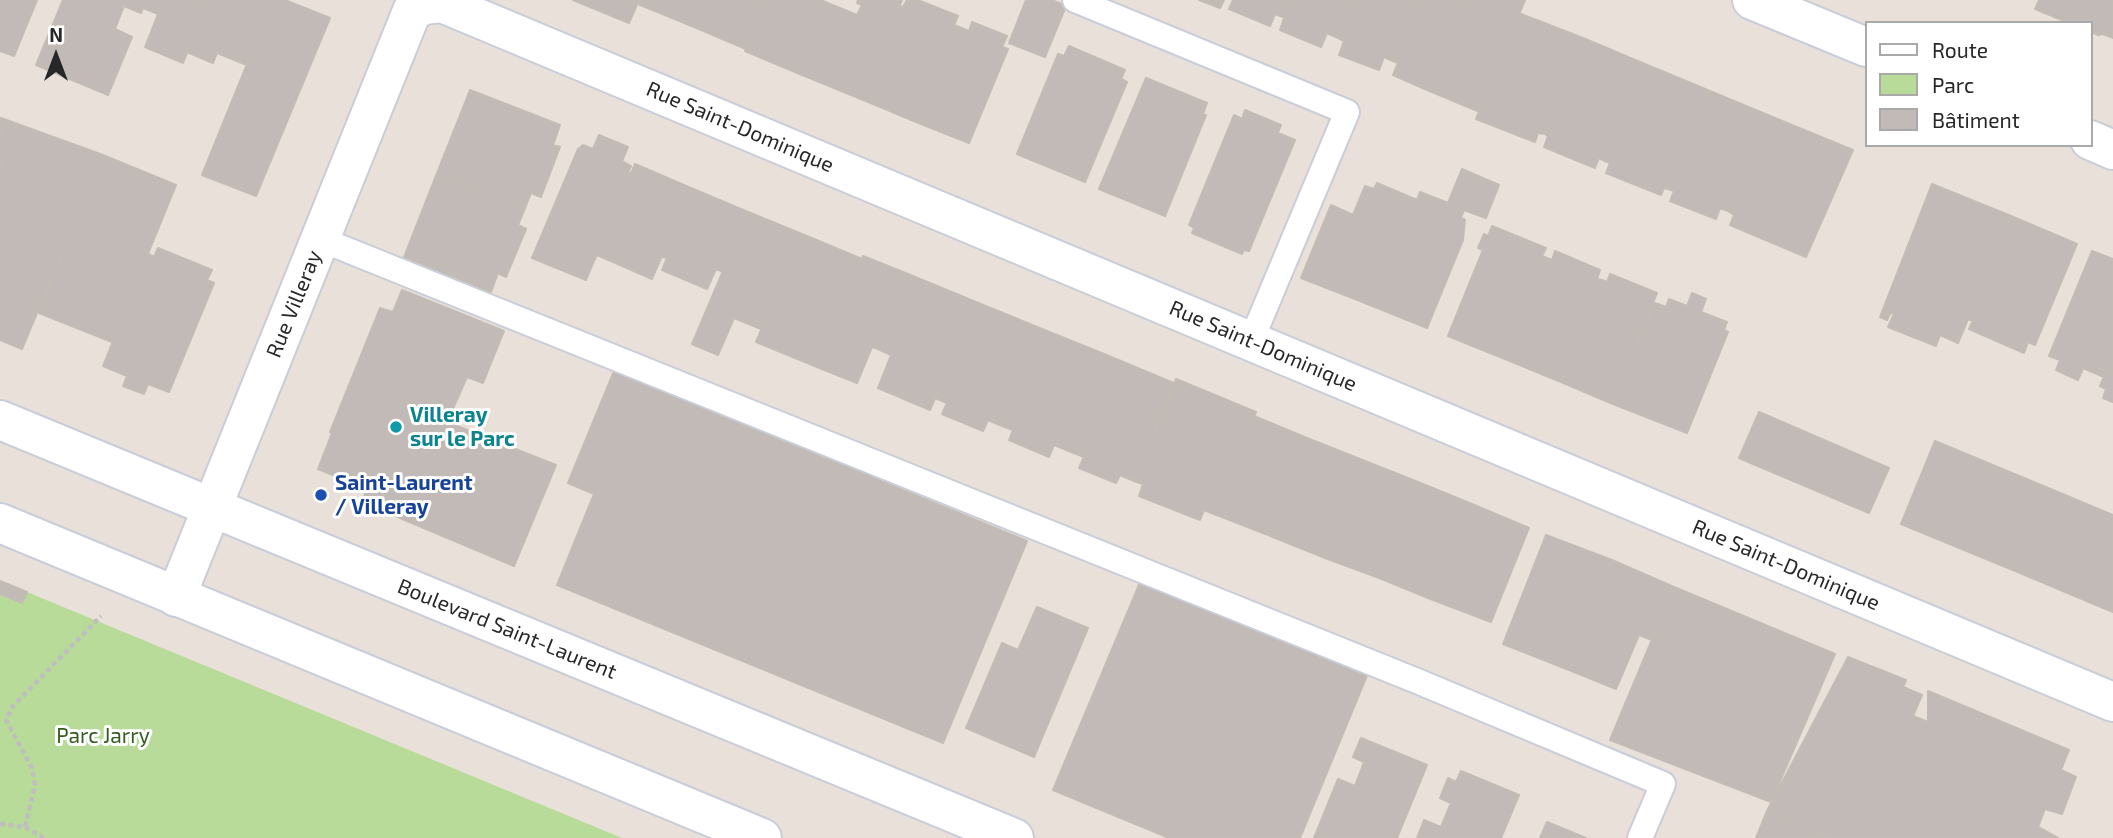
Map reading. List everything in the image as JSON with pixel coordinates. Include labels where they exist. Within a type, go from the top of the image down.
[{"type":"street","points":[[1752,0],[1864,46]]},
{"type":"street","name":"Rue Saint-Dominique","points":[[412,11],[424,5],[442,3],[2113,702]]},
{"type":"street","name":"Rue Villeray","points":[[176,597],[412,11]]},
{"type":"street","points":[[2092,141],[2113,150]]},
{"type":"street","name":"Boulevard Saint-Laurent","points":[[0,420],[1014,838]]},
{"type":"street","points":[[0,523],[762,838]]},
{"type":"lane","points":[[1075,0],[1347,112],[1251,341]]},
{"type":"lane","points":[[320,239],[1417,681],[1663,784],[1640,838]]},
{"type":"path","points":[[25,827],[35,785],[32,768],[6,720],[13,706],[99,622],[101,615]]},
{"type":"path","points":[[0,824],[25,827],[44,838]]},
{"type":"green space","name":"Parc Jarry","points":[[27,592],[622,838],[0,838],[0,594],[22,603]]},
{"type":"building","points":[[0,0],[37,0],[14,56],[0,51]]},
{"type":"building","points":[[63,0],[146,0],[141,13],[124,6],[115,29],[132,37],[108,95],[36,65]]},
{"type":"building","points":[[146,0],[208,0],[183,63],[145,47],[158,14],[143,8]]},
{"type":"building","points":[[208,0],[273,0],[247,65],[217,53],[213,63],[187,52]]},
{"type":"building","points":[[273,0],[285,0],[330,18],[256,196],[202,175]]},
{"type":"building","points":[[573,0],[639,0],[629,23]]},
{"type":"building","points":[[639,0],[705,0],[694,27],[638,4]]},
{"type":"building","points":[[705,0],[767,0],[746,49],[694,27]]},
{"type":"building","points":[[767,0],[821,0],[830,4],[802,75],[745,51]]},
{"type":"building","points":[[858,0],[902,0],[861,99],[802,75],[830,4],[857,15],[862,5],[857,3]]},
{"type":"building","points":[[907,0],[918,0],[958,16],[954,25],[959,27],[921,124],[861,99],[900,6],[903,7]]},
{"type":"building","points":[[1026,0],[1052,0],[1066,6],[1045,57],[1009,43]]},
{"type":"building","points":[[1199,0],[1224,0],[1220,8]]},
{"type":"building","points":[[1233,0],[1290,0],[1283,17],[1275,14],[1270,26],[1229,9]]},
{"type":"building","points":[[1290,0],[1351,0],[1336,37],[1327,33],[1321,47],[1280,30]]},
{"type":"building","points":[[1351,0],[1418,0],[1393,61],[1384,57],[1379,70],[1339,55],[1344,41],[1336,37]]},
{"type":"building","points":[[1418,0],[1462,0],[1427,90],[1393,75],[1398,63],[1393,61]]},
{"type":"building","points":[[1462,0],[1525,0],[1480,112],[1427,90]]},
{"type":"building","points":[[2039,0],[2113,0],[2113,9],[2103,34],[2098,35],[2092,32],[2092,21],[2064,21],[2035,9]]},
{"type":"building","points":[[2113,9],[2113,38],[2103,34]]},
{"type":"building","points":[[1521,14],[1583,38],[1545,134],[1538,133],[1535,142],[1476,119]]},
{"type":"building","points":[[972,22],[1007,36],[1002,47],[1008,49],[969,143],[921,124],[959,27],[969,31]]},
{"type":"building","points":[[1583,38],[1645,64],[1605,161],[1599,158],[1595,168],[1544,147],[1548,136],[1545,134]]},
{"type":"building","points":[[1069,46],[1125,70],[1121,79],[1127,82],[1085,182],[1017,154],[1058,54],[1064,56]]},
{"type":"building","points":[[1645,64],[1710,91],[1668,189],[1664,188],[1661,195],[1606,173],[1610,163],[1605,161]]},
{"type":"building","points":[[1146,78],[1207,103],[1203,114],[1206,115],[1165,216],[1099,189]]},
{"type":"building","points":[[470,90],[560,125],[553,145],[560,147],[541,197],[531,193],[525,208],[437,173]]},
{"type":"building","points":[[1710,91],[1770,116],[1728,211],[1720,208],[1716,219],[1670,201],[1674,191],[1668,189]]},
{"type":"building","points":[[1245,110],[1281,125],[1278,133],[1295,140],[1249,251],[1244,250],[1242,254],[1192,233],[1194,228],[1189,225],[1234,115],[1242,119]]},
{"type":"building","points":[[1770,116],[1853,150],[1806,257],[1730,225],[1734,215],[1728,211]]},
{"type":"building","points":[[1,118],[103,155],[22,349],[0,340]]},
{"type":"building","points":[[599,135],[628,147],[622,161],[631,166],[628,172],[631,173],[586,280],[532,258],[578,149],[583,145],[593,149]]},
{"type":"building","points":[[103,155],[176,185],[112,342],[39,313]]},
{"type":"building","points":[[635,164],[691,188],[652,279],[597,255]]},
{"type":"building","points":[[1462,169],[1499,185],[1486,218],[1464,210],[1461,218],[1465,220],[1463,240],[1427,328],[1360,301],[1403,194],[1417,200],[1420,192],[1448,203]]},
{"type":"building","points":[[437,173],[525,208],[518,225],[526,229],[506,277],[498,273],[491,292],[404,257]]},
{"type":"building","points":[[1377,183],[1403,194],[1360,301],[1301,278],[1331,205],[1353,215],[1365,186],[1374,189]]},
{"type":"building","points":[[1932,184],[2011,216],[1958,343],[1940,335],[1936,346],[1888,327],[1894,314],[1890,313],[1887,320],[1880,317]]},
{"type":"building","points":[[691,188],[748,212],[723,272],[716,269],[707,289],[662,270],[667,258],[662,257]]},
{"type":"building","points":[[748,212],[802,234],[761,329],[734,318],[718,355],[692,344]]},
{"type":"building","points":[[2011,216],[2077,244],[2035,345],[2028,342],[2024,353],[1969,329],[1973,321],[1968,319]]},
{"type":"building","points":[[1492,226],[1546,248],[1542,256],[1547,258],[1505,359],[1448,336],[1483,250],[1478,248],[1484,234],[1488,236]]},
{"type":"building","points":[[802,234],[862,259],[817,367],[756,342]]},
{"type":"building","points":[[158,248],[212,270],[207,280],[214,283],[169,392],[148,384],[144,394],[123,386],[127,376],[103,366],[148,254],[154,257]]},
{"type":"building","points":[[1555,251],[1600,270],[1597,279],[1602,280],[1561,382],[1505,359],[1547,258],[1552,260]]},
{"type":"building","points":[[2092,251],[2113,259],[2113,356],[2104,377],[2083,368],[2078,380],[2056,370],[2060,360],[2049,356]]},
{"type":"building","points":[[863,256],[908,274],[878,349],[872,347],[857,383],[817,367]]},
{"type":"building","points":[[908,274],[976,302],[930,410],[878,388],[891,355],[878,349]]},
{"type":"building","points":[[1610,274],[1657,293],[1613,404],[1561,382],[1602,280],[1607,282]]},
{"type":"building","name":"Villeray sur le Parc","points":[[402,290],[504,331],[483,383],[467,377],[447,422],[556,465],[514,566],[362,502],[367,489],[318,469],[380,308],[393,312]]},
{"type":"building","points":[[1692,293],[1706,299],[1701,312],[1727,322],[1724,330],[1728,332],[1687,433],[1613,404],[1655,303],[1666,307],[1669,299],[1687,306]]},
{"type":"building","points":[[976,302],[1042,329],[1002,426],[988,420],[983,431],[942,414],[947,403],[935,398]]},
{"type":"building","points":[[1042,329],[1109,356],[1069,451],[1054,445],[1049,457],[1009,440],[1013,430],[1002,426]]},
{"type":"building","points":[[1109,356],[1176,384],[1134,481],[1120,475],[1116,483],[1079,468],[1084,457],[1069,451]]},
{"type":"building","points":[[2113,356],[2113,402],[2103,398],[2106,389],[2100,386]]},
{"type":"building","points":[[614,371],[1027,541],[943,743],[557,585],[594,494],[568,483]]},
{"type":"building","points":[[1176,379],[1256,412],[1214,514],[1204,510],[1200,520],[1139,496],[1143,484],[1134,481]]},
{"type":"building","points":[[1759,412],[1889,468],[1869,513],[1739,458]]},
{"type":"building","points":[[1254,416],[1307,438],[1268,535],[1214,514]]},
{"type":"building","points":[[1307,438],[1365,461],[1325,558],[1268,535]]},
{"type":"building","points":[[1935,441],[2041,485],[2008,568],[1901,524]]},
{"type":"building","points":[[1365,461],[1418,482],[1379,578],[1325,558]]},
{"type":"building","points":[[1418,482],[1472,504],[1433,600],[1379,578]]},
{"type":"building","points":[[2041,485],[2113,515],[2113,612],[2008,568]]},
{"type":"building","points":[[1472,504],[1529,528],[1491,622],[1433,600]]},
{"type":"building","points":[[1546,535],[1612,560],[1569,670],[1503,644]]},
{"type":"building","points":[[1612,560],[1674,587],[1652,640],[1639,635],[1616,689],[1569,670]]},
{"type":"building","points":[[1141,580],[1368,673],[1300,838],[1169,838],[1053,790]]},
{"type":"building","points":[[0,581],[27,592],[22,603],[0,594]]},
{"type":"building","points":[[1674,587],[1835,654],[1771,802],[1610,740]]},
{"type":"building","points":[[1037,607],[1088,628],[1034,757],[966,728],[1002,643],[1018,650]]},
{"type":"building","points":[[1848,657],[1906,680],[1903,687],[1922,695],[1913,716],[1928,722],[1928,691],[2069,750],[2061,770],[2076,777],[2062,814],[2045,809],[2038,827],[2058,838],[1832,838],[1767,811]]},
{"type":"building","points":[[1361,738],[1427,765],[1397,838],[1314,838],[1338,779],[1355,786],[1364,762],[1353,757]]},
{"type":"building","points":[[1461,771],[1519,795],[1501,838],[1417,838],[1424,820],[1441,827],[1451,803],[1440,798],[1448,778],[1456,782]]},
{"type":"building","points":[[1767,811],[1830,838],[1756,838]]},
{"type":"building","points":[[1547,822],[1586,838],[1540,838]]},
{"type":"place","name":"Villeray sur le Parc","points":[[396,427]]},
{"type":"place","name":"Saint-Laurent / Villeray","points":[[321,495]]}]
